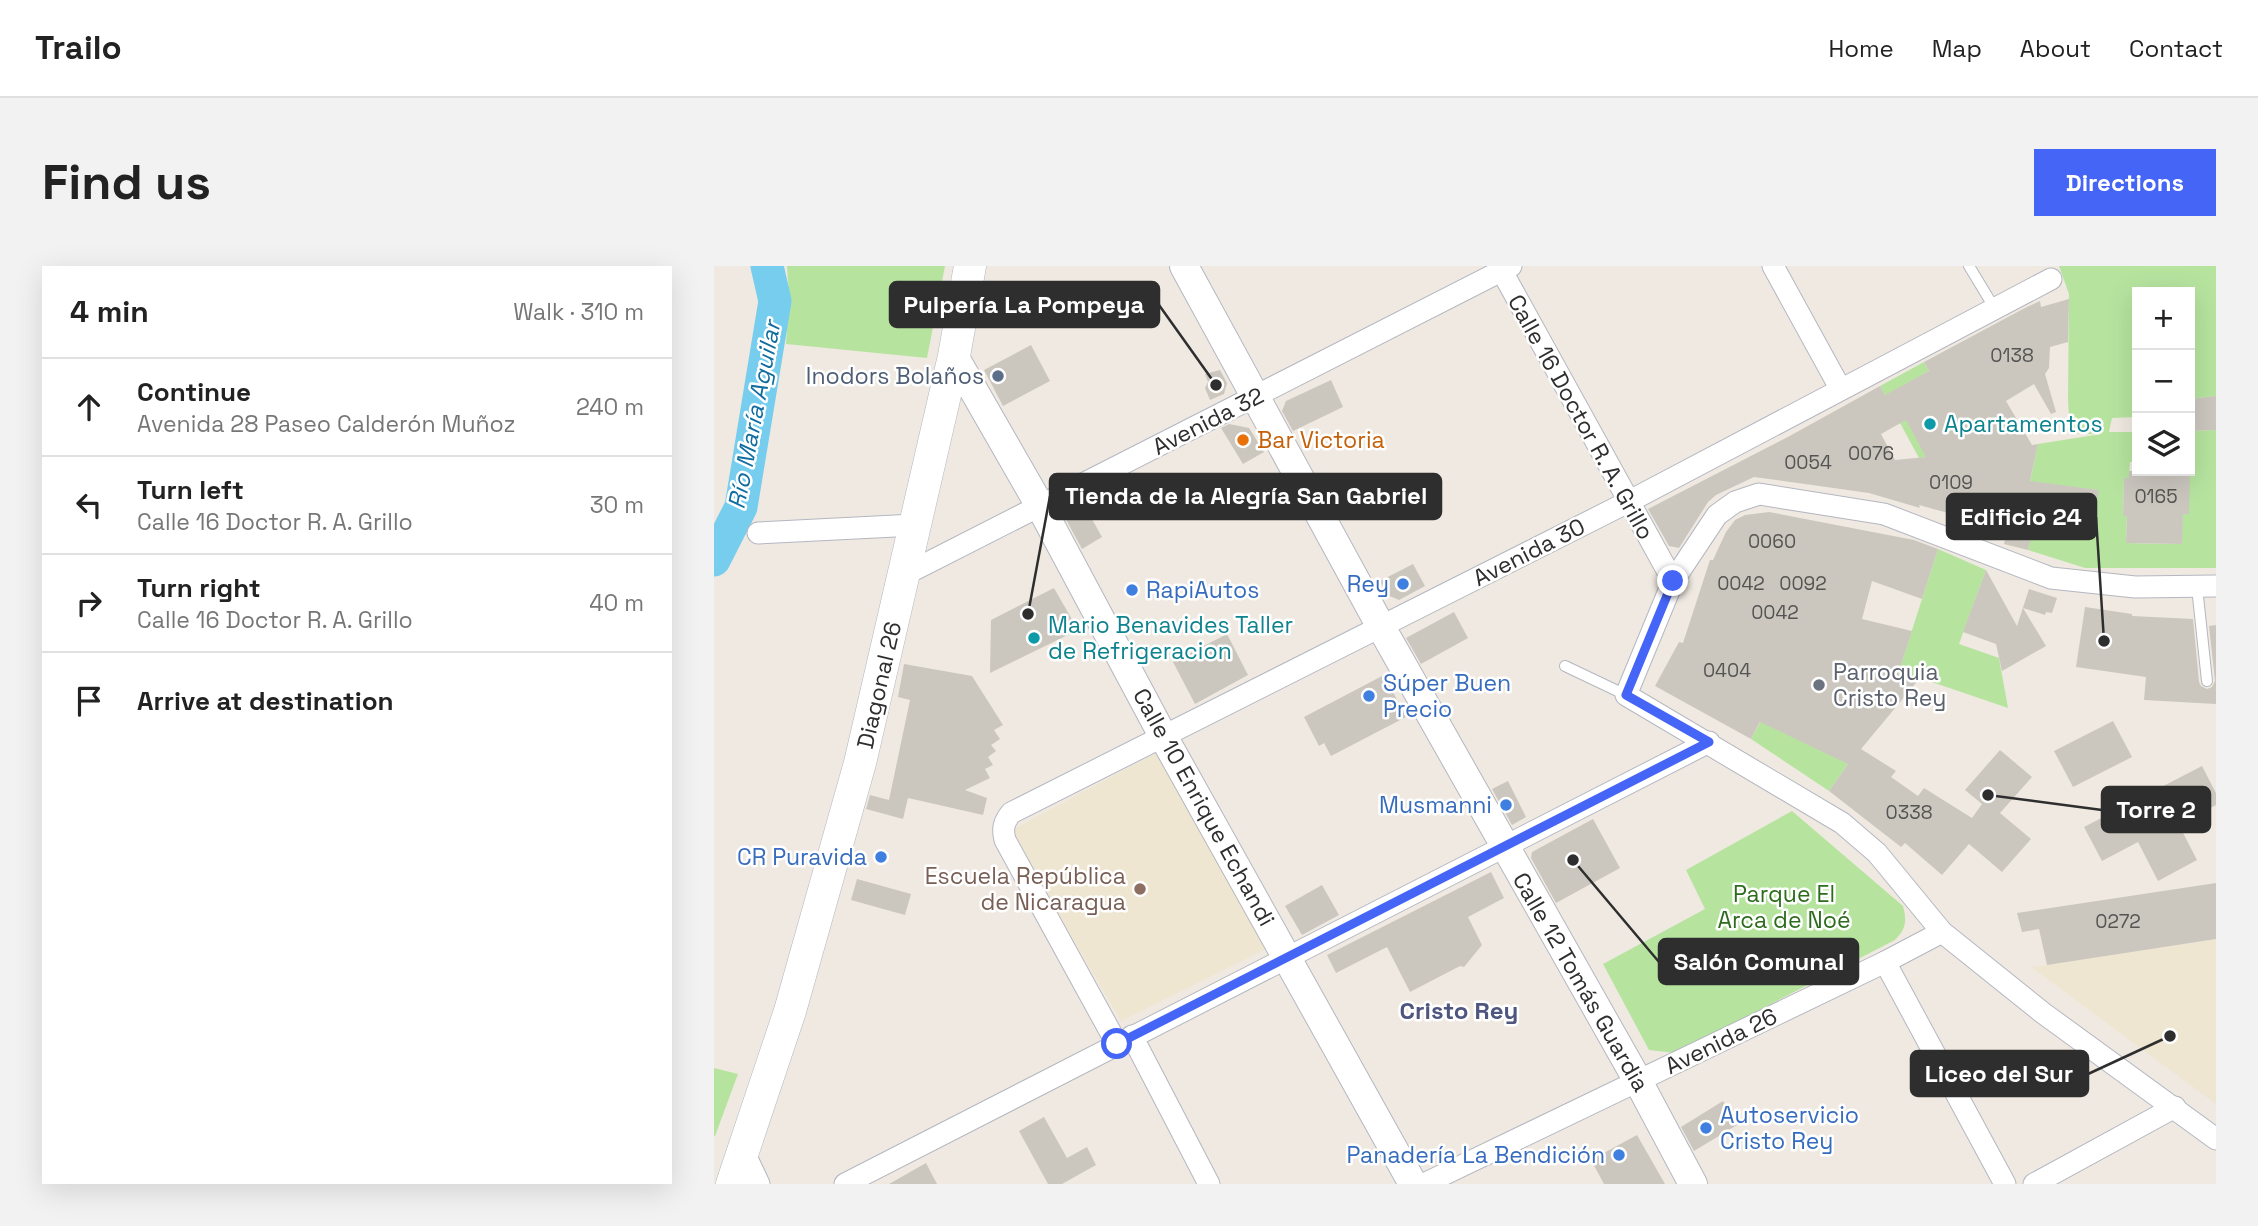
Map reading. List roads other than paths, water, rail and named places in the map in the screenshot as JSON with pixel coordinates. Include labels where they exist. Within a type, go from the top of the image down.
[{"type":"main road","name":"Diagonal 26","points":[[732,1184],[790,1011],[860,763],[954,356],[970,266]]},
{"type":"main road","name":"Diagonal 26","points":[[717,1184],[760,1097]]},
{"type":"street","name":"Calle 12 Tomás Guardia","points":[[1184,266],[1381,627],[1638,1081],[1693,1184]]},
{"type":"street","points":[[1773,266],[1840,388]]},
{"type":"street","name":"Avenida 32","points":[[904,575],[1504,268]]},
{"type":"street","name":"Calle 16 Doctor R. A. Grillo","points":[[1504,268],[1673,581]]},
{"type":"street","name":"Avenida 30","points":[[1124,1040],[1005,840],[1002,830],[1011,813],[1628,502],[2051,279]]},
{"type":"street","name":"Calle 10 Enrique Echandi","points":[[954,356],[1040,506],[1163,736],[1413,1184]]},
{"type":"street","points":[[2207,586],[2135,587],[2086,584],[2051,578],[1884,514],[1759,494],[1735,502],[1717,515],[1673,581],[1626,695],[1842,823],[1877,853],[1942,932],[2043,1013],[2216,1139]]},
{"type":"street","points":[[758,533],[915,525]]},
{"type":"street","points":[[845,1184],[1709,742]]},
{"type":"street","name":"Avenida 26","points":[[1424,1184],[1942,932]]},
{"type":"street","points":[[1885,962],[2005,1184]]},
{"type":"street","points":[[1124,1040],[1209,1184]]},
{"type":"street","points":[[2034,1184],[2175,1107]]},
{"type":"street","points":[[743,1150],[759,1184]]},
{"type":"lane","points":[[1969,266],[1995,309]]},
{"type":"lane","points":[[2207,586],[2207,681]]},
{"type":"lane","points":[[1565,666],[1626,695]]},
{"type":"waterway","name":"Río María Aguilar","points":[[714,560],[741,507],[775,301],[767,266]]},
{"type":"place","name":"Inodors Bolaños","points":[[998,376]]},
{"type":"place","name":"Pulpería La Pompeya","points":[[1216,385]]},
{"type":"place","name":"Apartamentos","points":[[1930,424]]},
{"type":"place","name":"Bar Victoria","points":[[1243,440]]},
{"type":"place","name":"Rey","points":[[1403,584]]},
{"type":"place","name":"RapiAutos","points":[[1132,590]]},
{"type":"place","name":"Tienda de la Alegría San Gabriel","points":[[1028,614]]},
{"type":"place","name":"Mario Benavides Taller de Refrigeracion","points":[[1034,638]]},
{"type":"place","name":"Edificio 24","points":[[2104,641]]},
{"type":"place","name":"Parroquia Cristo Rey","points":[[1819,685]]},
{"type":"place","name":"Súper Buen Precio","points":[[1369,696]]},
{"type":"place","name":"Torre 2","points":[[1988,795]]},
{"type":"place","name":"Musmanni","points":[[1506,805]]},
{"type":"place","name":"CR Puravida","points":[[881,857]]},
{"type":"place","name":"Salón Comunal","points":[[1573,860]]},
{"type":"place","name":"Escuela República de Nicaragua","points":[[1140,889]]},
{"type":"place","name":"Liceo del Sur","points":[[2170,1036]]},
{"type":"place","name":"Autoservicio Cristo Rey","points":[[1706,1128]]},
{"type":"place","name":"Panadería La Bendición","points":[[1619,1155]]},
{"type":"district","name":"Cristo Rey","points":[[1459,1010]]},
{"type":"park label","name":"Parque El Arca de Noé","points":[[1784,907]]}]
